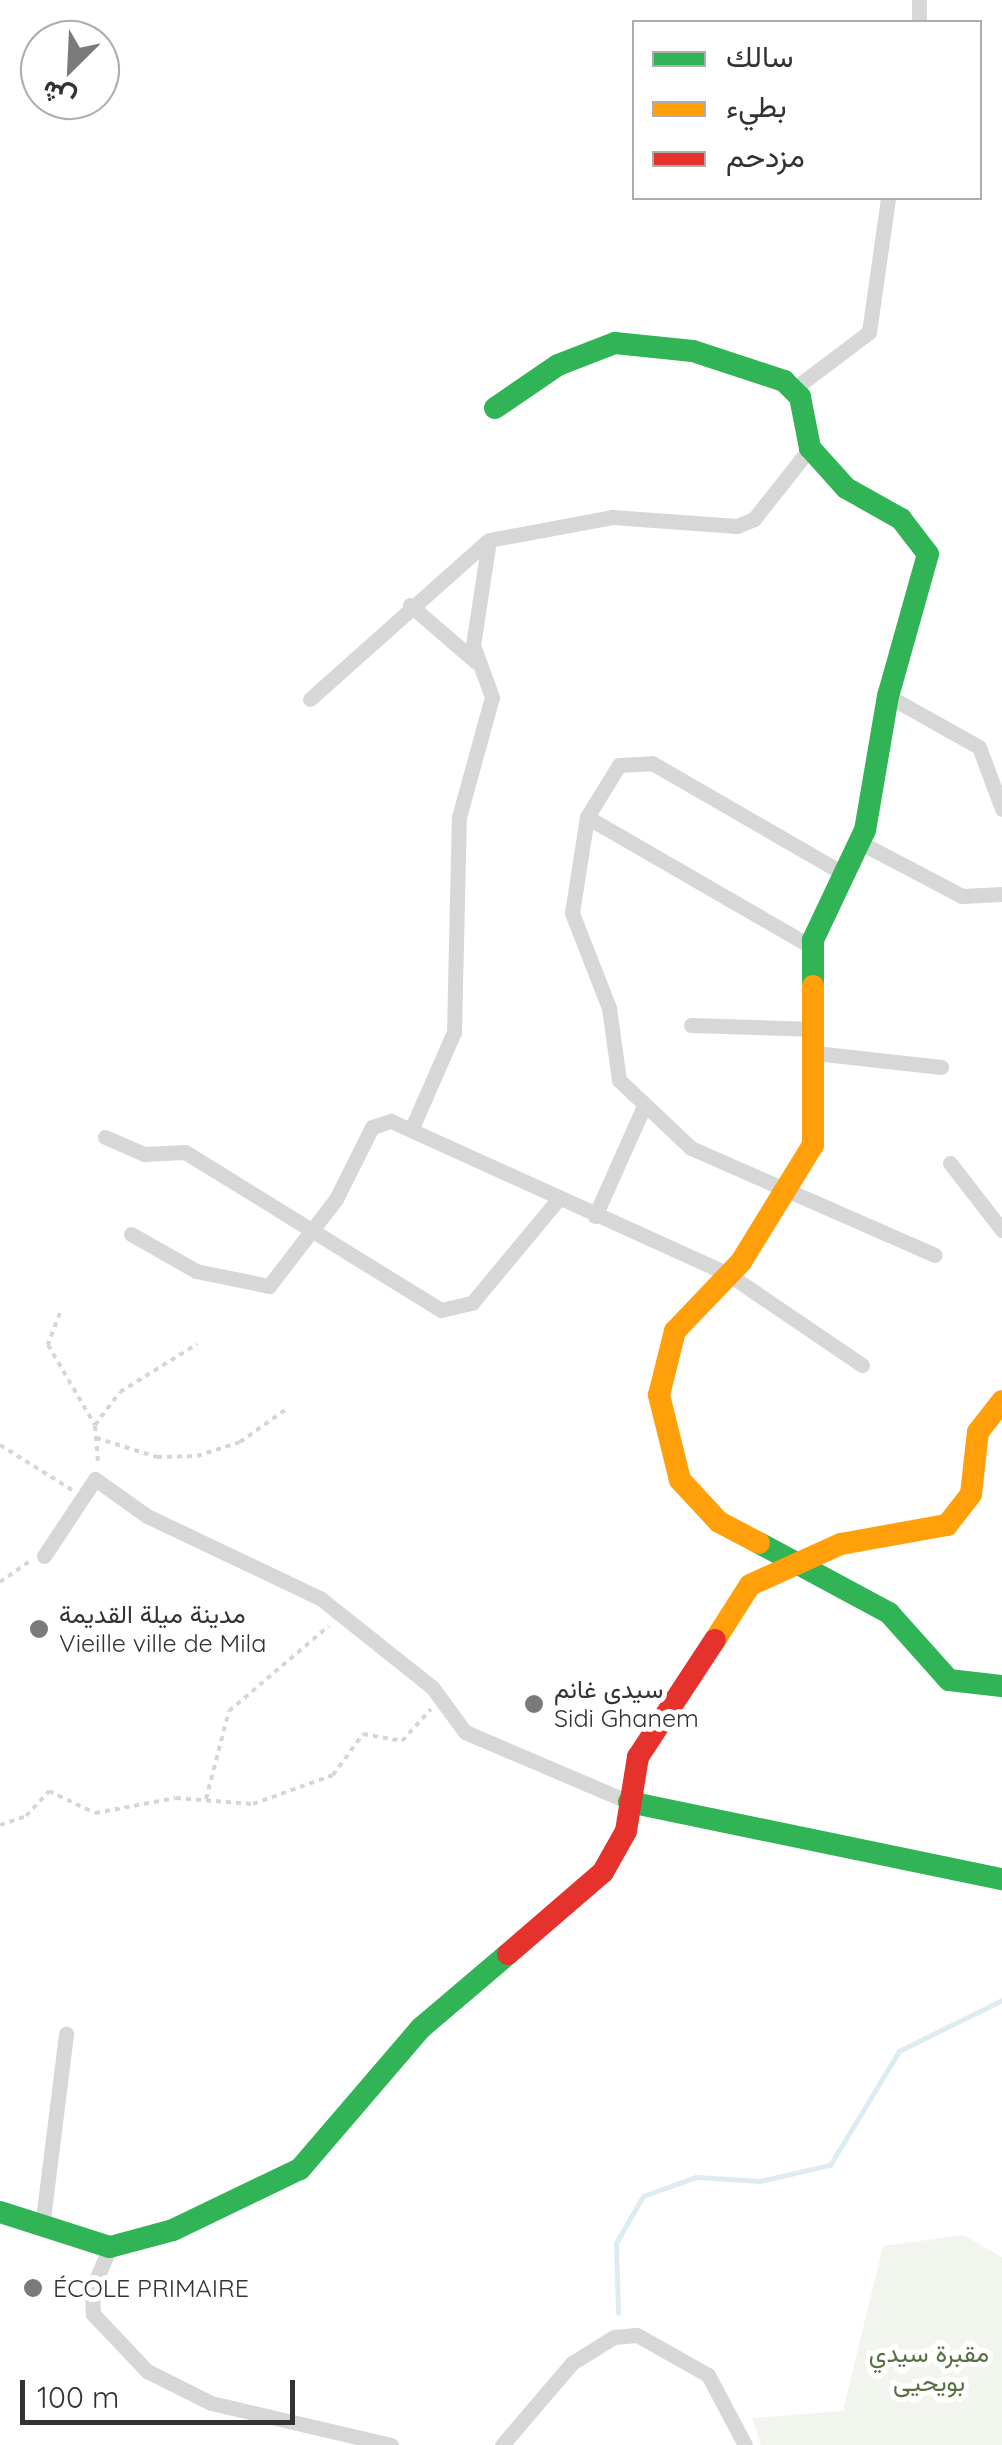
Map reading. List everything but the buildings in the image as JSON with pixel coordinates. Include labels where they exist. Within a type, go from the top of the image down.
[{"type":"street","points":[[795,388],[869,332],[888,200]]},
{"type":"street","points":[[495,408],[558,366],[614,343],[693,351],[795,388]]},
{"type":"street","points":[[795,388],[810,448],[846,488],[901,519],[928,554],[888,696],[861,843],[812,948],[816,1053],[813,1144],[788,1191],[728,1274],[670,1342],[663,1427],[696,1502],[791,1564],[889,1613],[949,1680],[1002,1686]]},
{"type":"street","points":[[310,698],[489,540],[612,517],[737,526],[754,519],[810,448]]},
{"type":"street","points":[[476,662],[489,540]]},
{"type":"street","points":[[410,606],[476,662],[492,697],[459,817],[454,1032],[411,1130]]},
{"type":"street","points":[[888,696],[980,747],[1002,809]]},
{"type":"street","points":[[846,875],[652,763],[619,765],[588,816],[572,913],[609,1008],[613,1069],[680,1141],[935,1255]]},
{"type":"street","points":[[588,816],[812,948]]},
{"type":"street","points":[[861,843],[962,896],[1002,894]]},
{"type":"street","points":[[691,1025],[815,1029]]},
{"type":"street","points":[[816,1053],[941,1066]]},
{"type":"street","points":[[595,1216],[644,1106]]},
{"type":"street","points":[[131,1234],[196,1271],[257,1289],[284,1277],[372,1127],[390,1121],[556,1202],[728,1274],[862,1365]]},
{"type":"street","points":[[105,1137],[144,1154],[185,1152],[314,1230],[408,1295],[455,1311],[472,1303],[556,1202]]},
{"type":"street","points":[[950,1163],[1002,1230]]},
{"type":"street","points":[[0,2212],[110,2247],[173,2230],[300,2169],[421,2028],[603,1872],[626,1831],[638,1757],[699,1653],[750,1585],[791,1564],[861,1538],[947,1525],[971,1494],[978,1432],[1002,1401]]},
{"type":"street","points":[[44,1556],[80,1496],[99,1481],[148,1516],[288,1579],[441,1698],[466,1732],[493,1748],[628,1802],[1002,1879]]},
{"type":"street","points":[[42,2228],[66,2033]]},
{"type":"street","points":[[110,2247],[92,2289],[94,2314],[147,2371],[211,2403],[391,2445]]},
{"type":"street","points":[[502,2445],[572,2363],[614,2337],[637,2335],[708,2375],[746,2445]]},
{"type":"path","points":[[60,1313],[48,1345],[96,1425],[99,1481]]},
{"type":"path","points":[[96,1425],[120,1392],[196,1344]]},
{"type":"path","points":[[96,1438],[157,1458],[197,1456],[240,1442],[284,1410]]},
{"type":"path","points":[[0,1445],[80,1496]]},
{"type":"path","points":[[0,1582],[44,1556]]},
{"type":"path","points":[[206,1799],[229,1710],[339,1618]]},
{"type":"path","points":[[0,1825],[26,1816],[49,1791],[96,1812],[206,1799],[253,1804],[333,1775],[363,1734],[402,1741],[441,1698]]},
{"type":"green space","name":"مقبرة سيدي بويحيى","points":[[963,2235],[1002,2257],[1002,2445],[761,2445],[752,2418],[843,2411],[883,2246]]},
{"type":"waterway","points":[[618,2313],[616,2243],[643,2196],[696,2177],[760,2181],[830,2165],[899,2051],[1002,2000]]},
{"type":"traffic: fast","points":[[495,408],[558,365],[615,343],[693,351],[784,381],[800,397],[810,448],[846,488],[901,519],[928,554],[888,696],[865,830],[813,940],[813,986]]},
{"type":"traffic: fast","points":[[759,1543],[889,1613],[949,1680],[1002,1686]]},
{"type":"traffic: fast","points":[[629,1802],[1002,1879]]},
{"type":"traffic: fast","points":[[0,2212],[110,2247],[173,2230],[300,2169],[421,2028],[508,1954]]},
{"type":"traffic: slow","points":[[759,1543],[719,1522],[680,1480],[659,1395],[675,1331],[741,1262],[813,1145],[813,986]]},
{"type":"traffic: slow","points":[[715,1640],[750,1585],[841,1544],[947,1525],[971,1494],[978,1432],[1002,1401]]},
{"type":"traffic: jam","points":[[508,1954],[603,1872],[626,1831],[638,1757],[715,1640]]},
{"type":"place","name":"مدينة ميلة القديمة Vieille ville de Mila","points":[[39,1629]]},
{"type":"place","name":"سيدي غانم Sidi Ghanem","points":[[534,1704]]},
{"type":"place","name":"ÉCOLE PRIMAIRE","points":[[33,2288]]}]
